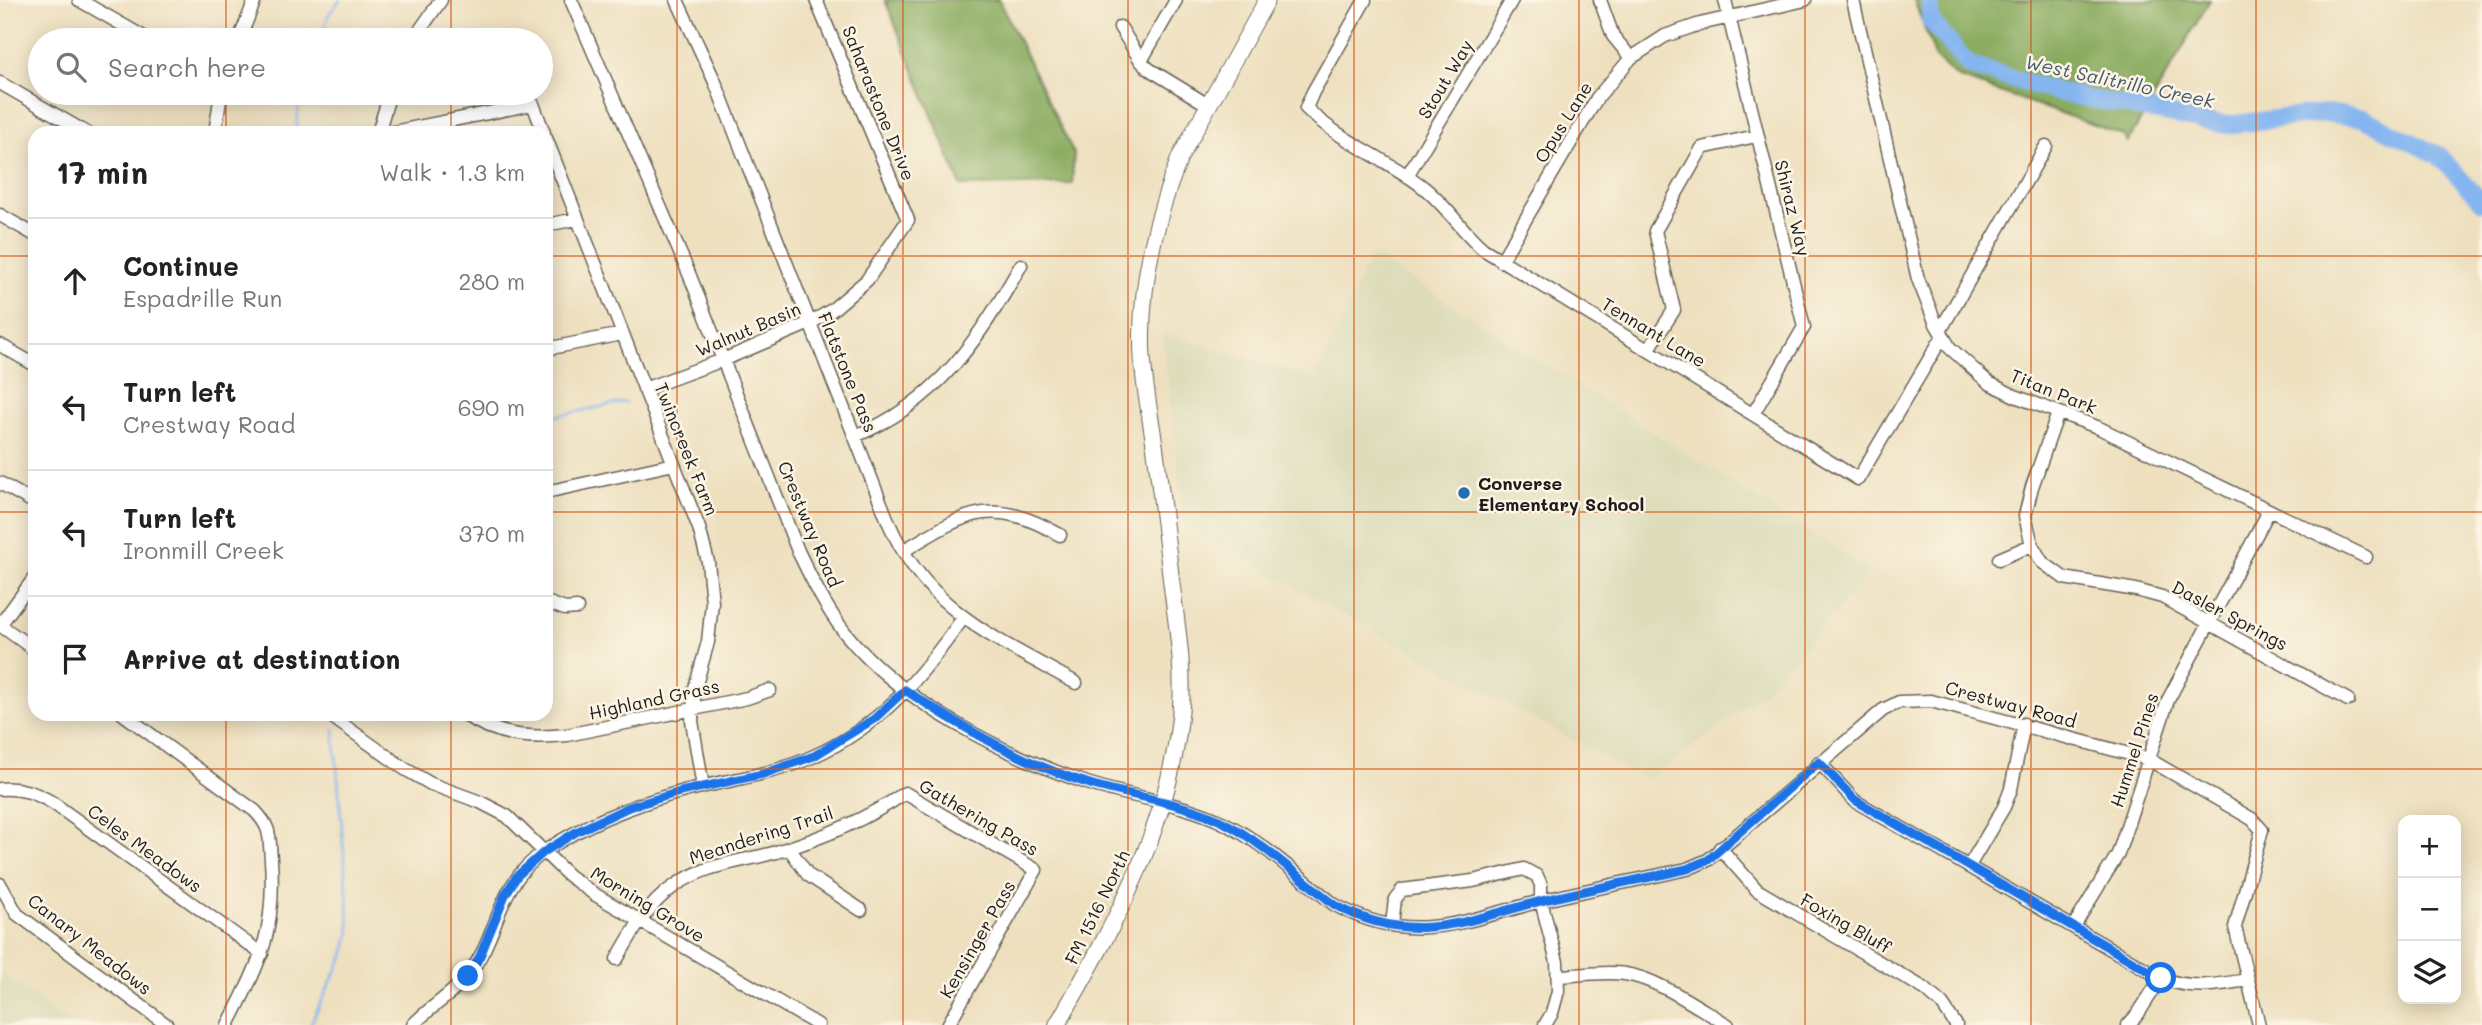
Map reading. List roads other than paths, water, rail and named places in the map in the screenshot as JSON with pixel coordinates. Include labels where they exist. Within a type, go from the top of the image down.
[{"type":"main road","name":"FM 1516 North","points":[[1057,1025],[1090,968],[1152,838],[1179,727],[1181,668],[1142,345],[1146,282],[1170,183],[1181,157],[1267,0]]},
{"type":"street","points":[[79,0],[128,28]]},
{"type":"street","points":[[244,28],[255,0]]},
{"type":"street","points":[[421,28],[441,0]]},
{"type":"street","name":"Crestway Road","points":[[571,0],[624,118],[816,587],[846,634],[869,659],[905,690],[951,719],[1030,761],[1088,783],[1162,802],[1223,822],[1248,837],[1335,905],[1350,913],[1392,925],[1431,928],[1460,924],[1541,901],[1687,869],[1708,860],[1819,762],[1883,710],[1899,702],[1931,701],[2148,759],[2252,819],[2262,830],[2235,927],[2248,980]]},
{"type":"street","name":"Flatstone Pass","points":[[677,0],[715,82],[888,521],[903,551],[937,596],[963,618],[1076,683]]},
{"type":"street","name":"Saharastone Drive","points":[[816,0],[908,220]]},
{"type":"street","points":[[1141,61],[1176,0]]},
{"type":"street","name":"Tennant Lane","points":[[1365,0],[1306,108],[1321,122],[1407,176],[1435,198],[1466,234],[1501,261],[1858,479],[1941,333]]},
{"type":"street","name":"Stout Way","points":[[1407,176],[1512,0]]},
{"type":"street","points":[[1600,0],[1613,36],[1631,58]]},
{"type":"street","name":"Shiraz Way","points":[[1725,0],[1804,327],[1754,414]]},
{"type":"street","name":"Opus Lane","points":[[1501,261],[1597,98],[1631,58],[1665,36],[1729,17],[1805,0]]},
{"type":"street","name":"Titan Park","points":[[1853,0],[1918,279],[1950,348],[1990,383],[2015,397],[2097,427],[2366,557]]},
{"type":"street","points":[[1120,27],[1141,61],[1162,79],[1208,105]]},
{"type":"street","points":[[0,83],[28,99]]},
{"type":"street","points":[[38,105],[75,126]]},
{"type":"street","points":[[216,126],[219,105]]},
{"type":"street","points":[[380,126],[386,105]]},
{"type":"street","points":[[423,126],[528,105]]},
{"type":"street","points":[[533,105],[541,126]]},
{"type":"street","points":[[1649,349],[1674,310],[1655,231],[1702,148],[1756,136]]},
{"type":"street","points":[[1941,333],[2046,146]]},
{"type":"street","name":"Twincreek Farm","points":[[553,156],[699,528],[712,586],[708,642],[695,688],[692,710],[692,733],[703,787]]},
{"type":"street","points":[[0,215],[28,230]]},
{"type":"street","points":[[553,224],[577,219]]},
{"type":"street","name":"Walnut Basin","points":[[644,389],[723,360],[809,323],[832,310],[861,287],[908,220]]},
{"type":"street","points":[[855,436],[902,411],[949,371],[990,320],[1021,265]]},
{"type":"street","points":[[553,348],[622,334]]},
{"type":"street","points":[[0,345],[28,361]]},
{"type":"street","points":[[1999,559],[2032,545],[2025,516],[2032,487],[2058,413]]},
{"type":"street","points":[[553,490],[674,464]]},
{"type":"street","points":[[0,483],[28,499]]},
{"type":"street","name":"Hummel Pines","points":[[2074,926],[2118,854],[2168,700],[2269,511]]},
{"type":"street","points":[[903,551],[954,521],[980,513],[1017,514],[1035,520],[1060,535]]},
{"type":"street","name":"Dasler Springs","points":[[2032,545],[2042,562],[2064,578],[2151,594],[2208,621],[2348,700]]},
{"type":"street","points":[[28,587],[0,625],[28,645]]},
{"type":"street","points":[[553,605],[565,609],[577,608]]},
{"type":"street","points":[[413,1025],[468,976],[480,956],[505,895],[517,876],[544,852],[576,832],[629,807],[763,774],[814,756],[874,719],[928,668],[963,618]]},
{"type":"street","name":"Highland Grass","points":[[476,721],[500,732],[541,737],[568,735],[747,698],[770,690]]},
{"type":"street","points":[[133,721],[256,811],[268,825],[272,896],[268,936],[228,1025]]},
{"type":"street","name":"Morning Grove","points":[[337,721],[431,784],[480,802],[507,816],[587,890],[818,1025]]},
{"type":"street","points":[[1969,866],[2004,807],[2011,789],[2024,724]]},
{"type":"street","points":[[1819,762],[1855,800],[2161,978],[2187,986],[2211,986],[2248,980],[2259,1025]]},
{"type":"street","name":"Celes Meadows","points":[[0,789],[22,789],[53,803],[262,954]]},
{"type":"street","name":"Meandering Trail","points":[[617,959],[640,921],[672,888],[695,874],[713,866],[789,848],[863,819],[905,793]]},
{"type":"street","name":"Gathering Pass","points":[[905,793],[1036,870]]},
{"type":"street","points":[[789,848],[808,875],[861,910]]},
{"type":"street","name":"Foxing Bluff","points":[[1720,848],[1757,890],[1925,989],[1942,1004],[1956,1025]]},
{"type":"street","points":[[1392,925],[1395,899],[1402,890],[1473,881],[1524,869],[1537,876],[1559,976],[1555,1003],[1545,1025]]},
{"type":"street","name":"Kensinger Pass","points":[[948,1025],[1036,870]]},
{"type":"street","name":"Canary Meadows","points":[[0,884],[17,914],[167,1025]]},
{"type":"street","points":[[1559,976],[1621,973],[1634,975],[1728,1025]]},
{"type":"street","points":[[2128,1025],[2161,978]]},
{"type":"waterway","points":[[324,28],[329,14],[340,0]]},
{"type":"waterway","name":"West Salitrillo Creek","points":[[1930,0],[1930,20],[1969,66],[2061,93],[2225,125],[2326,113],[2363,118],[2438,155],[2482,202]]},
{"type":"waterway","points":[[297,126],[299,105]]},
{"type":"waterway","points":[[553,417],[625,402]]},
{"type":"waterway","points":[[310,1025],[345,953],[350,931],[334,729]]},
{"type":"place","name":"Converse Elementary School","points":[[1464,493]]}]
